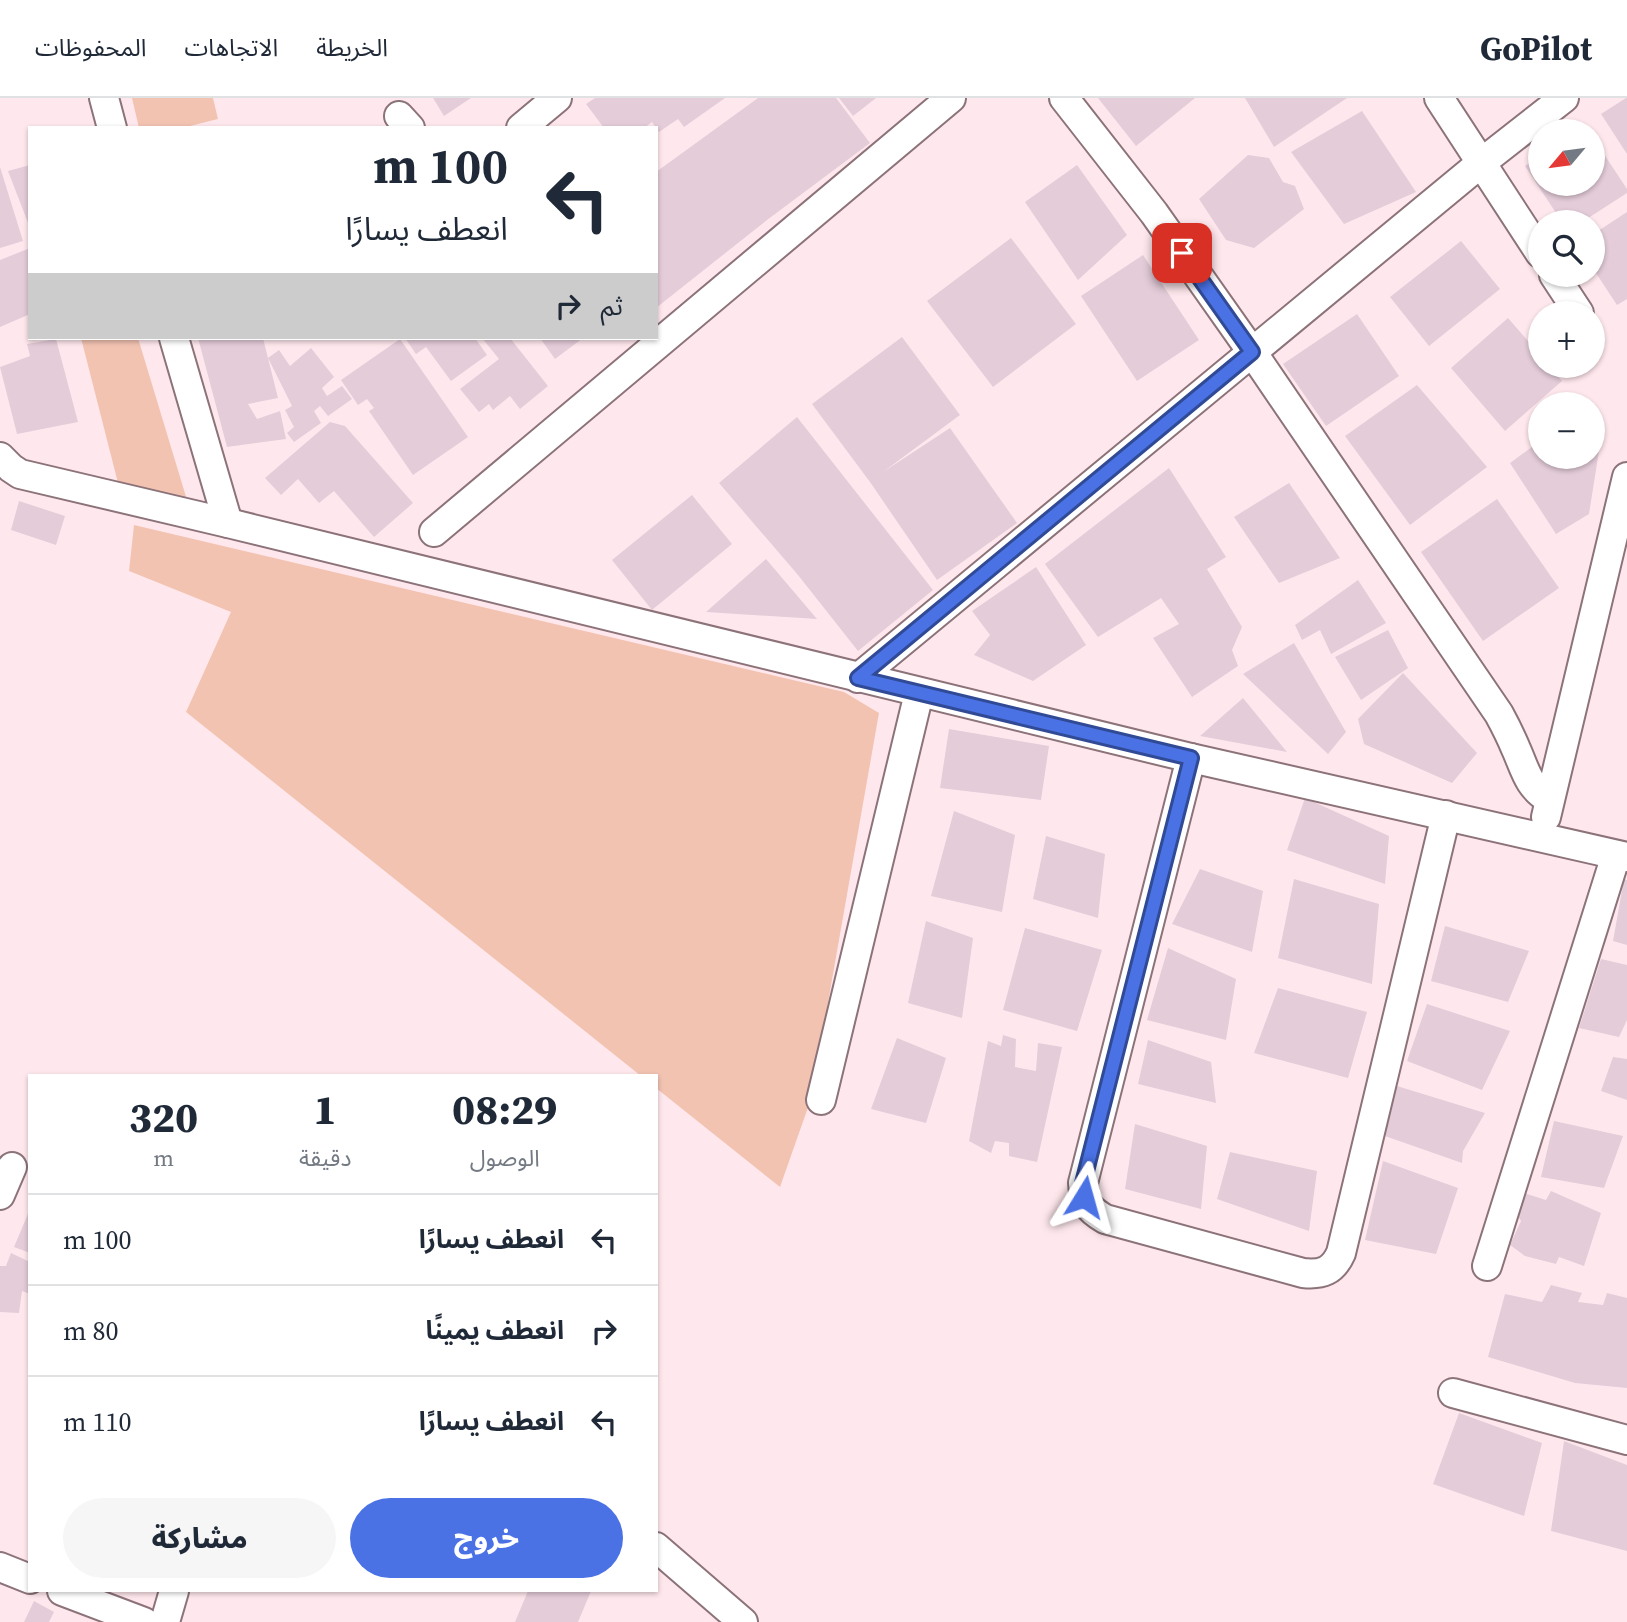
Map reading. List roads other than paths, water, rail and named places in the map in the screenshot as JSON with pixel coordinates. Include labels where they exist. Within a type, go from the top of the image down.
[{"type":"street","points":[[104,98],[111,126]]},
{"type":"street","points":[[523,126],[557,98]]},
{"type":"street","points":[[434,532],[951,98]]},
{"type":"street","points":[[1064,98],[1154,213],[1252,352],[1499,714],[1532,786],[1549,799]]},
{"type":"street","points":[[1439,98],[1528,235]]},
{"type":"street","points":[[858,678],[1481,163],[1564,98]]},
{"type":"street","points":[[175,340],[228,523]]},
{"type":"street","points":[[0,457],[20,474],[1191,758],[1621,856],[1486,1266]]},
{"type":"street","points":[[1542,837],[1627,477]]},
{"type":"street","points":[[821,1100],[919,693]]},
{"type":"street","points":[[1191,758],[1083,1183],[1084,1197],[1093,1212],[1105,1219],[1303,1273],[1326,1271],[1336,1264],[1341,1253],[1446,816]]},
{"type":"street","points":[[0,1195],[12,1167]]},
{"type":"street","points":[[1453,1393],[1627,1440]]},
{"type":"street","points":[[658,1549],[743,1622]]},
{"type":"street","points":[[0,1567],[28,1578]]},
{"type":"street","points":[[65,1592],[144,1622]]},
{"type":"street","points":[[165,1622],[174,1592]]}]
